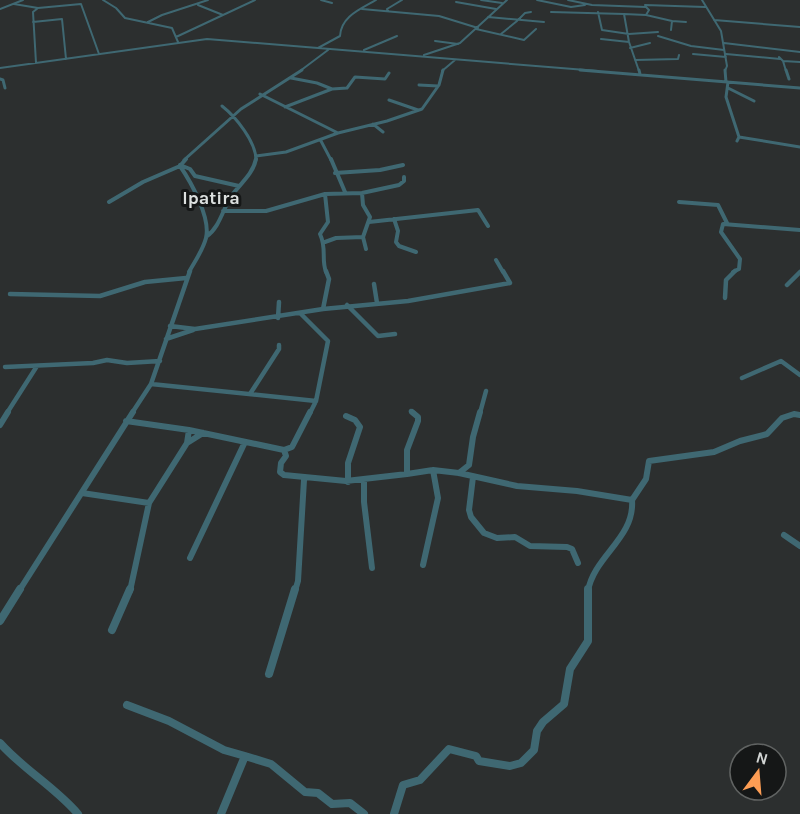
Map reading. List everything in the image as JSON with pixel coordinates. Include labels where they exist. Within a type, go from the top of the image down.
[{"type":"street","points":[[0,9],[23,0]]},
{"type":"street","points":[[103,0],[116,8],[125,18],[172,28],[178,42]]},
{"type":"street","points":[[148,22],[166,14],[198,6],[208,0]]},
{"type":"street","points":[[176,37],[255,0]]},
{"type":"street","points":[[321,0],[332,3]]},
{"type":"street","points":[[318,48],[340,36],[340,28],[345,20],[376,0]]},
{"type":"street","points":[[388,12],[387,9],[402,0]]},
{"type":"street","points":[[481,0],[502,3]]},
{"type":"street","points":[[413,56],[458,44],[507,0]]},
{"type":"street","points":[[537,0],[571,7],[592,4],[705,7]]},
{"type":"street","points":[[568,0],[592,4]]},
{"type":"street","points":[[702,0],[724,43],[727,66],[724,73],[728,88],[726,98],[738,139],[800,147]]},
{"type":"street","points":[[456,2],[496,9]]},
{"type":"street","points":[[645,4],[655,3]]},
{"type":"street","points":[[14,4],[38,8],[81,4],[99,54]]},
{"type":"street","points":[[645,4],[649,10],[646,15]]},
{"type":"street","points":[[198,6],[224,15]]},
{"type":"street","points":[[36,63],[33,12],[38,8]]},
{"type":"street","points":[[362,9],[439,16],[524,40],[536,29]]},
{"type":"street","points":[[501,34],[525,13],[531,12]]},
{"type":"street","points":[[551,12],[646,15],[686,22]]},
{"type":"street","points":[[598,12],[602,30],[629,34],[658,34],[691,46],[725,53],[800,62]]},
{"type":"street","points":[[624,14],[629,34],[628,42],[640,74]]},
{"type":"street","points":[[488,17],[544,22]]},
{"type":"street","points":[[33,22],[62,19],[66,59]]},
{"type":"street","points":[[714,20],[800,27]]},
{"type":"street","points":[[671,30],[672,21]]},
{"type":"street","points":[[363,51],[377,46],[380,41],[397,36]]},
{"type":"street","points":[[0,68],[178,42],[218,39],[800,88]]},
{"type":"street","points":[[601,39],[628,42]]},
{"type":"street","points":[[435,41],[458,44]]},
{"type":"street","points":[[630,48],[650,43]]},
{"type":"street","points":[[724,43],[800,52]]},
{"type":"street","points":[[109,202],[152,177],[180,165],[233,115],[260,94],[291,78],[326,49]]},
{"type":"street","points":[[778,50],[789,79]]},
{"type":"street","points":[[693,54],[725,53]]},
{"type":"street","points":[[634,60],[678,59],[679,55]]},
{"type":"street","points":[[256,156],[286,152],[338,133],[422,109],[438,86],[442,71],[457,59]]},
{"type":"street","points":[[285,106],[332,89],[347,88],[355,77],[385,79],[389,73]]},
{"type":"street","points":[[291,78],[317,83],[332,89]]},
{"type":"street","points":[[0,79],[3,80],[5,88]]},
{"type":"street","points":[[419,85],[438,86]]},
{"type":"street","points":[[728,88],[754,101]]},
{"type":"street","points":[[260,94],[338,133]]},
{"type":"street","points":[[389,100],[418,110]]},
{"type":"street","points":[[0,621],[151,384],[186,278],[223,212],[252,171],[256,152],[233,115],[222,106]]},
{"type":"street","points":[[373,124],[383,132]]},
{"type":"street","points":[[321,141],[329,152],[335,173],[345,192]]},
{"type":"street","points":[[180,165],[190,169],[195,176],[240,186]]},
{"type":"street","points":[[180,165],[197,199],[209,235]]},
{"type":"street","points":[[335,173],[380,170],[403,165]]},
{"type":"street","points":[[223,212],[266,211],[325,194],[362,193],[399,185],[404,181],[404,177]]},
{"type":"street","points":[[362,193],[363,205],[370,217],[363,237],[366,249]]},
{"type":"street","points":[[323,309],[329,279],[323,264],[327,255],[325,242],[320,234],[328,222],[325,194]]},
{"type":"street","points":[[679,202],[718,205],[727,223]]},
{"type":"street","points":[[369,222],[478,210],[488,226]]},
{"type":"street","points":[[394,219],[398,231],[396,242],[399,246],[416,252]]},
{"type":"street","points":[[725,298],[725,282],[730,272],[740,269],[740,259],[721,232],[723,225],[727,223],[800,230]]},
{"type":"street","points":[[325,242],[336,238],[363,237]]},
{"type":"street","points":[[166,339],[195,329],[278,318],[323,309],[408,301],[510,283],[496,260]]},
{"type":"street","points":[[787,285],[800,272]]},
{"type":"street","points":[[10,294],[100,296],[145,282],[186,278]]},
{"type":"street","points":[[374,284],[377,303]]},
{"type":"street","points":[[278,318],[279,302]]},
{"type":"street","points":[[347,306],[378,336],[395,334]]},
{"type":"street","points":[[126,421],[189,430],[284,450],[292,447],[316,400],[315,389],[323,369],[328,341],[300,314]]},
{"type":"street","points":[[170,326],[195,329]]},
{"type":"street","points":[[250,394],[279,349],[279,345]]},
{"type":"street","points":[[5,367],[107,360],[127,363],[160,361]]},
{"type":"street","points":[[742,378],[781,361],[800,375]]},
{"type":"street","points":[[0,425],[37,366]]},
{"type":"street","points":[[151,384],[316,400]]},
{"type":"street","points":[[459,473],[469,465],[473,437],[486,391]]},
{"type":"street","points":[[407,474],[407,450],[418,420],[418,417],[411,411]]},
{"type":"street","points":[[394,814],[403,785],[416,784],[424,778],[433,769],[438,755],[449,749],[476,756],[479,761],[505,763],[510,766],[521,763],[534,750],[537,731],[543,722],[564,704],[569,671],[575,658],[588,644],[591,620],[587,596],[592,577],[620,541],[634,507],[632,500],[646,479],[649,461],[714,452],[740,441],[767,434],[782,418],[794,414],[800,415]]},
{"type":"street","points":[[346,416],[355,420],[360,427],[348,463],[348,482]]},
{"type":"street","points":[[112,630],[132,586],[149,504],[187,443],[189,430]]},
{"type":"street","points":[[187,443],[203,433]]},
{"type":"street","points":[[190,558],[245,442]]},
{"type":"street","points":[[284,450],[286,456],[281,463],[280,472],[304,480],[348,482],[433,470],[459,473],[517,486],[577,491],[632,500]]},
{"type":"street","points":[[423,565],[438,498],[433,470]]},
{"type":"street","points":[[473,477],[469,510],[471,517],[484,533],[497,538],[515,537],[530,546],[567,546],[572,549],[578,563]]},
{"type":"street","points":[[269,674],[298,581],[304,480]]},
{"type":"street","points":[[364,480],[364,502],[372,568]]},
{"type":"street","points":[[82,494],[149,504]]},
{"type":"street","points":[[784,536],[800,546]]},
{"type":"street","points":[[127,705],[144,710],[191,732],[226,753],[271,764],[305,792],[318,793],[332,804],[350,803],[364,814]]},
{"type":"street","points":[[0,743],[22,766],[66,798],[78,814]]},
{"type":"street","points":[[221,814],[245,756]]},
{"type":"district","name":"Ipatira","points":[[211,198]]}]
